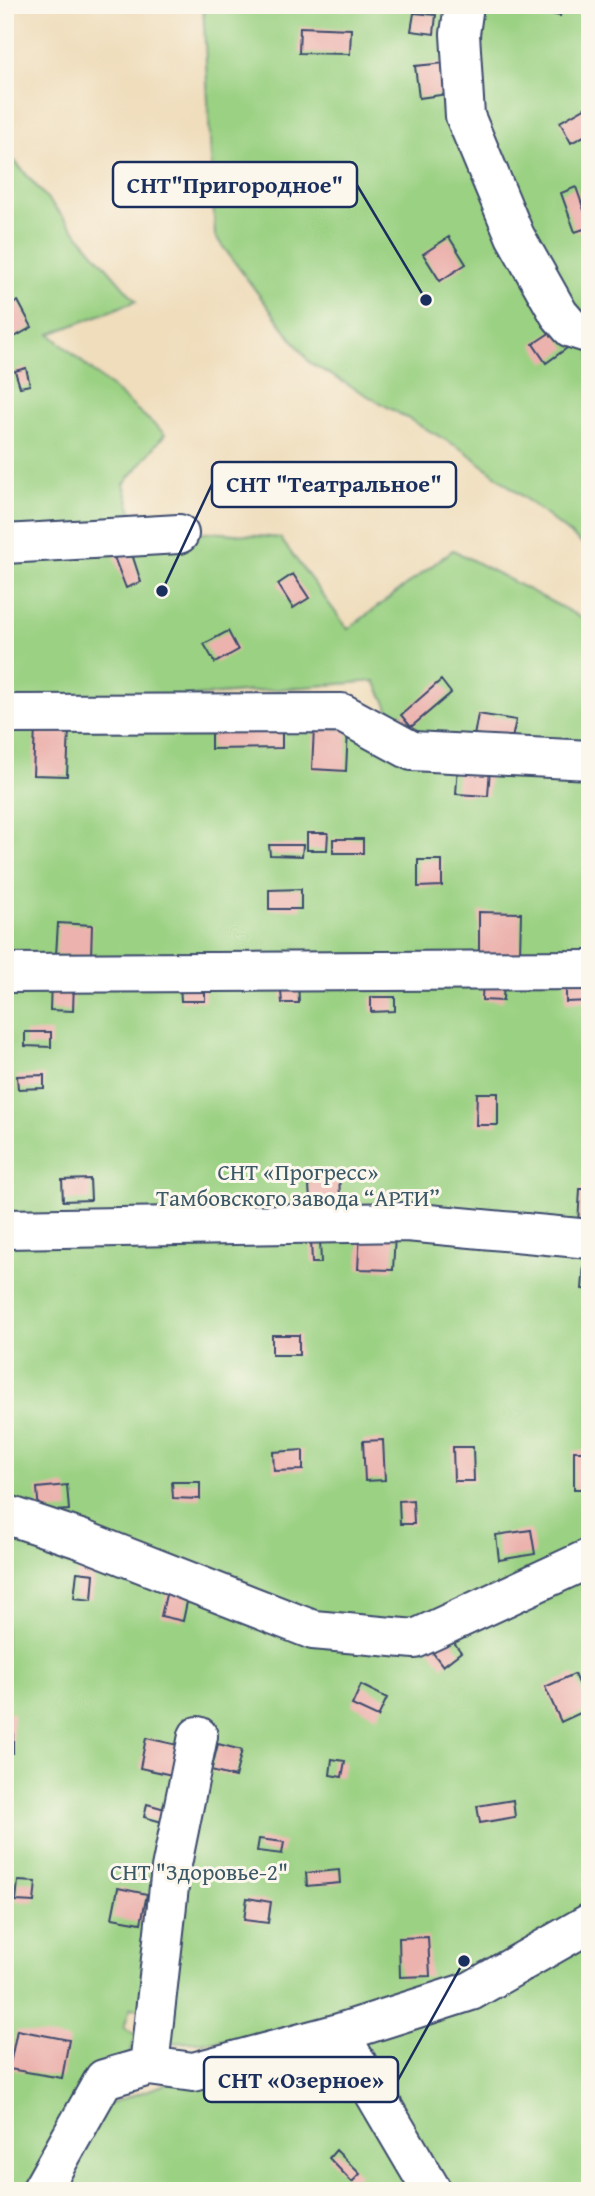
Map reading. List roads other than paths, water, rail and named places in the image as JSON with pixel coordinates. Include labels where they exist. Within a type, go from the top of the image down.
[{"type":"lane","points":[[464,5],[460,34],[465,116],[515,236],[559,314],[571,327],[590,334]]},
{"type":"lane","points":[[5,544],[179,534]]},
{"type":"lane","points":[[5,714],[342,713],[412,751],[590,760]]},
{"type":"lane","points":[[5,973],[590,970]]},
{"type":"lane","points":[[5,1229],[408,1222],[590,1239]]},
{"type":"lane","points":[[5,1514],[83,1540],[313,1630],[415,1639],[590,1559]]},
{"type":"lane","points":[[149,2066],[171,1869],[198,1736]]},
{"type":"lane","points":[[41,2191],[104,2079],[149,2066],[193,2072],[339,2033],[471,1991],[590,1923]]},
{"type":"lane","points":[[339,2033],[432,2191]]},
{"type":"place","name":"СНТ\"Пригородное\"","points":[[426,300]]},
{"type":"place","name":"СНТ \"Театральное\"","points":[[162,591]]},
{"type":"place","name":"СНТ «Озерное»","points":[[464,1961]]},
{"type":"park label","name":"СНТ «Прогресс» Тамбовского завода “АРТИ”","points":[[298,1185]]},
{"type":"park label","name":"СНТ \"Здоровье-2\"","points":[[199,1872]]}]
